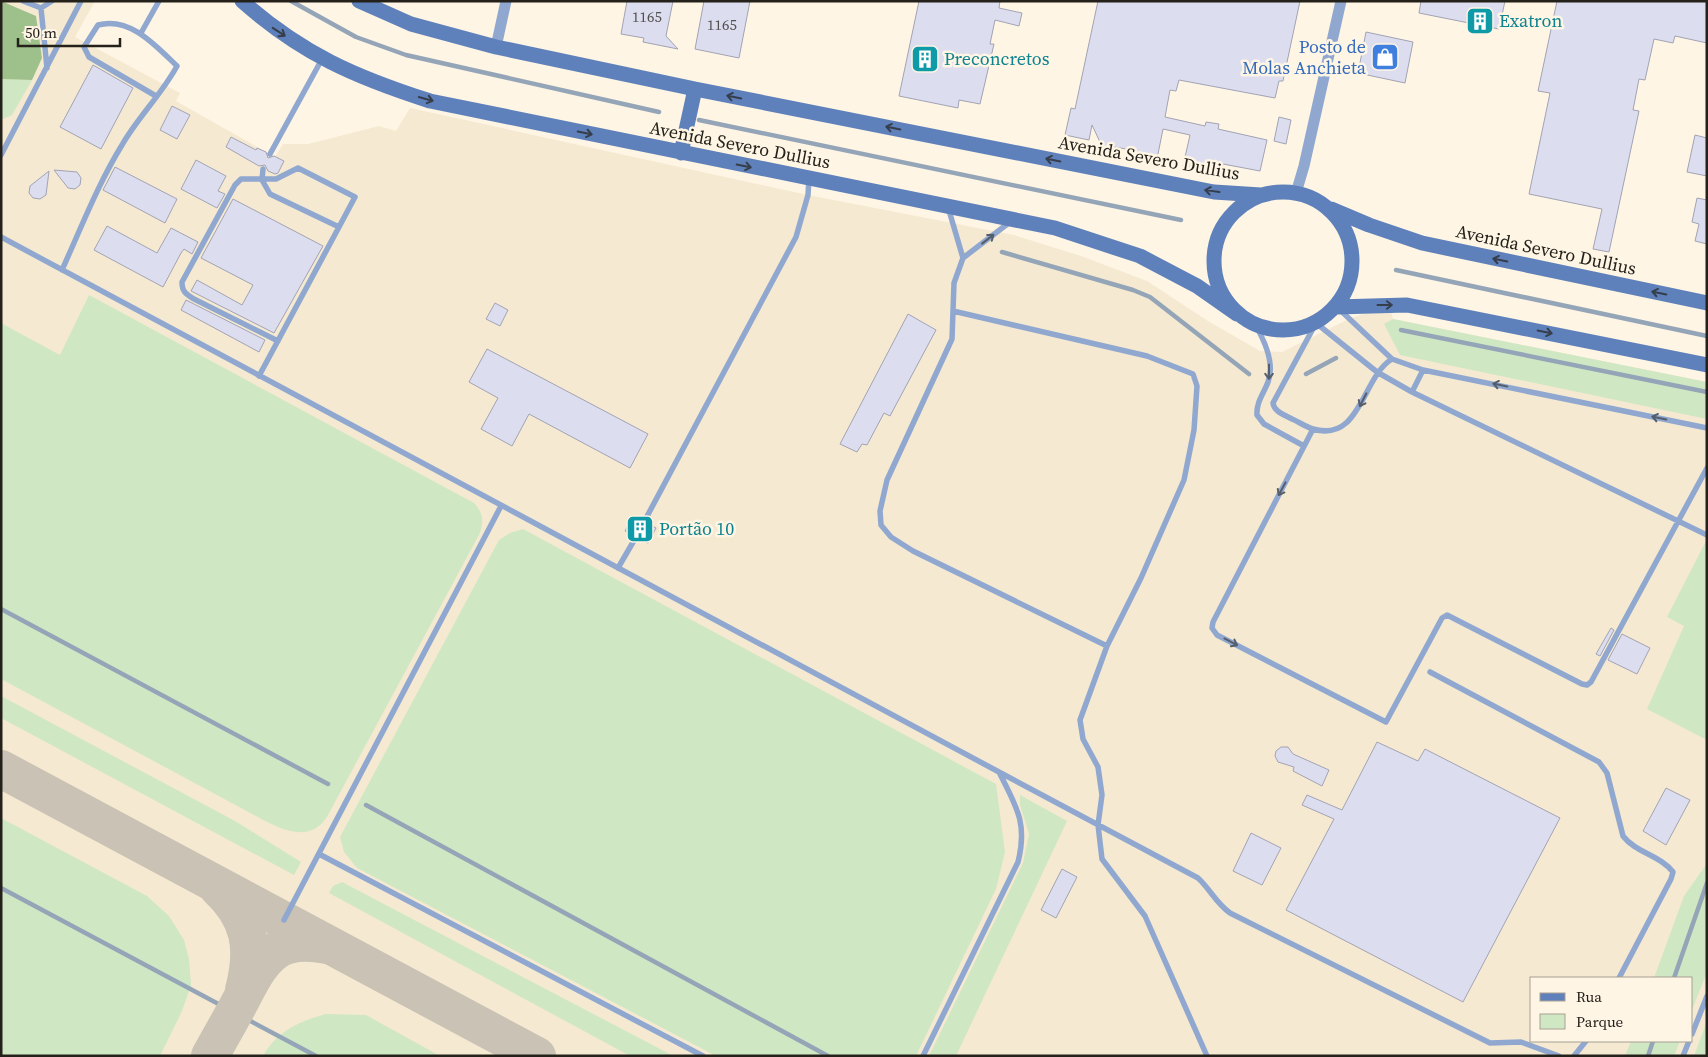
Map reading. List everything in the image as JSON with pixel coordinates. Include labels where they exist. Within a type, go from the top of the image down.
[{"type":"main road","name":"Avenida Severo Dullius","points":[[242,1],[269,25],[322,60],[378,84],[430,100],[681,153],[1055,228],[1140,256],[1197,286],[1237,314]]},
{"type":"main road","name":"Avenida Severo Dullius","points":[[359,1],[411,24],[496,47],[695,89],[1214,192],[1261,195]]},
{"type":"main road","points":[[681,153],[695,89]]},
{"type":"main road","points":[[1278,192],[1296,193],[1311,198],[1325,206],[1337,218],[1346,232],[1351,248],[1350,282],[1336,307],[1316,323],[1297,330],[1277,331],[1256,326],[1237,314],[1224,300],[1216,283],[1213,264],[1214,246],[1221,229],[1232,214],[1245,203],[1261,195],[1278,192]]},
{"type":"main road","name":"Avenida Severo Dullius","points":[[1325,206],[1368,226],[1422,243],[1707,303]]},
{"type":"main road","points":[[1336,307],[1407,305],[1707,365]]},
{"type":"street","points":[[496,47],[506,1]]},
{"type":"street","points":[[1296,193],[1304,166],[1341,1]]},
{"type":"lane","points":[[23,1],[41,8]]},
{"type":"lane","points":[[41,8],[52,1]]},
{"type":"lane","points":[[1,156],[81,1]]},
{"type":"lane","points":[[141,33],[159,1]]},
{"type":"lane","points":[[41,8],[47,69]]},
{"type":"lane","points":[[62,270],[110,166],[156,96],[167,85],[177,66],[141,33],[109,22],[98,25],[84,47],[89,57],[156,96]]},
{"type":"lane","points":[[270,154],[322,60]]},
{"type":"lane","points":[[264,168],[262,180],[270,194],[339,226]]},
{"type":"lane","points":[[260,376],[355,197],[298,168],[276,179],[241,179],[235,185],[182,282],[182,288],[185,293],[194,299],[278,341]]},
{"type":"lane","points":[[644,522],[796,237],[806,202],[809,178]]},
{"type":"lane","points":[[948,206],[963,258]]},
{"type":"lane","points":[[1013,220],[963,258],[954,283],[952,339],[887,480],[880,511],[881,525],[891,537],[913,551],[1107,646]]},
{"type":"lane","points":[[1,236],[501,506],[1198,878],[1219,905],[1230,913],[1490,1043],[1521,1042],[1559,1056]]},
{"type":"lane","points":[[1336,307],[1392,359],[1423,370],[1707,428]]},
{"type":"lane","points":[[953,312],[1147,356],[1193,374],[1198,386],[1194,430],[1184,480],[1141,578],[1107,646],[1080,720],[1083,739],[1098,767],[1102,795],[1098,825],[1102,859],[1144,916],[1208,1056]]},
{"type":"lane","points":[[1392,359],[1377,372],[1354,418],[1332,429],[1313,429],[1277,411],[1273,403],[1316,323],[1377,372],[1412,392],[1677,523],[1707,535]]},
{"type":"lane","points":[[1256,326],[1264,343],[1269,367],[1269,380],[1258,404],[1257,415],[1264,424],[1304,446]]},
{"type":"lane","points":[[1412,392],[1423,370]]},
{"type":"lane","points":[[1313,429],[1213,622],[1212,628],[1217,635],[1386,722],[1442,618],[1447,615],[1587,685],[1707,468]]},
{"type":"lane","points":[[284,920],[501,506]]},
{"type":"lane","points":[[618,568],[636,537]]},
{"type":"lane","points":[[1430,672],[1599,762],[1607,773],[1623,836],[1629,844],[1668,865],[1672,872],[1671,879],[1620,977]]},
{"type":"lane","points":[[924,1056],[1018,862],[1023,843],[1020,815],[999,772]]},
{"type":"lane","points":[[319,854],[703,1056]]},
{"type":"lane","points":[[1693,1031],[1707,996]]},
{"type":"lane","points":[[1574,1056],[1585,1042]]},
{"type":"lane","points":[[1683,1056],[1689,1042]]},
{"type":"shaded area","points":[[1,1],[95,1],[75,37],[180,93],[176,101],[275,157],[283,144],[308,144],[379,126],[396,131],[410,108],[808,195],[1014,235],[1081,256],[1147,281],[1208,321],[1260,351],[1282,352],[1349,319],[1372,311],[1391,311],[1393,319],[1707,382],[1707,1056],[1,1056]]},
{"type":"green space","points":[[1,1],[36,16],[42,58],[32,80],[1,79]]},
{"type":"green space","points":[[1,79],[32,80],[12,115],[1,120]]},
{"type":"green space","points":[[89,295],[474,503],[481,513],[482,524],[480,533],[328,815],[320,825],[310,831],[288,830],[265,821],[1,679],[1,323],[60,355]]},
{"type":"green space","points":[[1393,319],[1707,382],[1707,419],[1400,355],[1384,324]]},
{"type":"green space","points":[[523,529],[996,784],[1005,852],[996,889],[916,1056],[716,1056],[357,868],[344,852],[340,837],[499,540],[510,533]]},
{"type":"green space","points":[[1707,539],[1707,740],[1647,709],[1684,626],[1667,617]]},
{"type":"green space","points":[[1,696],[235,821],[301,862],[294,875],[1,718]]},
{"type":"green space","points":[[1020,795],[1067,821],[956,1056],[929,1056],[1023,863],[1029,834],[1020,805]]},
{"type":"green space","points":[[1,818],[147,896],[169,916],[184,940],[189,959],[191,985],[182,1011],[160,1056],[1,1056]]},
{"type":"green space","points":[[1707,856],[1707,972],[1693,1007],[1693,977],[1654,977],[1684,896],[1705,866]]},
{"type":"green space","points":[[342,882],[673,1056],[630,1056],[329,893],[333,886]]},
{"type":"green space","points":[[326,1014],[366,1015],[440,1056],[263,1056],[275,1040],[290,1028]]},
{"type":"green space","points":[[1707,1021],[1707,1056],[1694,1056]]},
{"type":"green space","points":[[1631,1042],[1680,1042],[1674,1056],[1625,1056]]},
{"type":"building","points":[[627,1],[673,1],[666,36],[678,49],[643,42],[644,38],[621,34]]},
{"type":"building","points":[[704,1],[750,1],[739,58],[695,49]]},
{"type":"building","points":[[919,1],[1000,1],[999,8],[1022,13],[1019,26],[995,20],[990,44],[994,44],[980,104],[959,100],[958,108],[899,96]]},
{"type":"building","points":[[1098,1],[1300,1],[1283,81],[1279,81],[1275,98],[1179,80],[1176,91],[1170,90],[1165,117],[1205,126],[1206,122],[1219,124],[1218,129],[1267,140],[1260,171],[1223,164],[1221,174],[1183,166],[1190,135],[1163,129],[1157,159],[1142,156],[1134,159],[1132,150],[1114,147],[1108,159],[1092,125],[1089,140],[1065,135],[1071,108],[1075,109]]},
{"type":"building","name":"Exatron","points":[[1421,1],[1505,1],[1499,29],[1419,13]]},
{"type":"building","points":[[1557,1],[1707,1],[1707,43],[1675,36],[1673,43],[1654,39],[1645,80],[1639,79],[1633,110],[1639,111],[1609,252],[1593,249],[1602,209],[1529,194],[1550,93],[1538,91]]},
{"type":"building","name":"Posto de Molas Anchieta","points":[[1366,32],[1413,42],[1405,83],[1358,73]]},
{"type":"building","points":[[93,65],[133,88],[101,149],[60,127]]},
{"type":"building","points":[[172,106],[190,115],[177,139],[160,130]]},
{"type":"building","points":[[1279,117],[1291,120],[1286,144],[1274,141]]},
{"type":"building","points":[[1695,135],[1707,138],[1707,176],[1687,172]]},
{"type":"building","points":[[231,137],[256,150],[257,148],[266,152],[268,158],[274,156],[284,161],[278,173],[275,174],[268,171],[265,165],[259,166],[226,147]]},
{"type":"building","points":[[196,160],[226,176],[218,191],[225,194],[217,208],[181,189]]},
{"type":"building","points":[[115,167],[177,199],[165,223],[103,190]]},
{"type":"building","points":[[54,170],[77,172],[81,178],[80,185],[75,189],[68,188]]},
{"type":"building","points":[[49,171],[46,195],[40,199],[33,198],[29,193],[30,186]]},
{"type":"building","points":[[1697,198],[1707,200],[1707,244],[1695,241],[1699,224],[1692,222]]},
{"type":"building","points":[[233,199],[323,246],[274,333],[191,291],[197,280],[242,305],[253,285],[201,258]]},
{"type":"building","points":[[107,226],[157,253],[171,228],[198,242],[192,254],[184,249],[163,287],[94,250]]},
{"type":"building","points":[[186,300],[265,340],[259,352],[181,310]]},
{"type":"building","points":[[495,303],[508,310],[500,326],[486,319]]},
{"type":"building","points":[[908,314],[936,330],[890,416],[884,413],[867,445],[862,444],[857,452],[840,444]]},
{"type":"building","points":[[487,349],[648,434],[630,468],[529,414],[512,446],[481,429],[498,398],[469,382]]},
{"type":"building","name":"Portão 10","points":[[633,516],[640,520],[642,526],[648,524],[656,528],[648,543],[640,539],[638,533],[632,535],[625,531]]},
{"type":"building","points":[[1611,628],[1614,630],[1600,656],[1596,654]]},
{"type":"building","points":[[1622,634],[1650,648],[1637,674],[1608,660]]},
{"type":"building","points":[[1377,742],[1418,761],[1425,749],[1560,818],[1463,1002],[1286,910],[1334,819],[1302,805],[1307,795],[1342,810]]},
{"type":"building","points":[[1281,747],[1288,747],[1293,754],[1329,770],[1322,786],[1293,771],[1294,767],[1278,762],[1275,756],[1276,751]]},
{"type":"building","points":[[1666,788],[1690,800],[1666,845],[1643,831]]},
{"type":"building","points":[[1251,833],[1281,848],[1262,885],[1233,871]]},
{"type":"building","points":[[1062,869],[1077,877],[1056,918],[1041,910]]},
{"type":"waterway","points":[[291,1],[356,37],[406,55],[659,112]]},
{"type":"waterway","points":[[699,120],[1181,220]]},
{"type":"waterway","points":[[1002,252],[1133,290],[1150,297],[1249,374]]},
{"type":"waterway","points":[[1396,270],[1707,336]]},
{"type":"waterway","points":[[1401,330],[1707,392]]},
{"type":"waterway","points":[[1306,374],[1336,358]]},
{"type":"waterway","points":[[1,609],[328,784]]},
{"type":"waterway","points":[[366,805],[828,1056]]},
{"type":"waterway","points":[[1674,977],[1707,883]]},
{"type":"waterway","points":[[1,888],[316,1056]]},
{"type":"waterway","points":[[1648,1056],[1653,1042]]},
{"type":"taxiway","points":[[1,769],[537,1056]]},
{"type":"taxiway","points":[[218,888],[237,911],[247,934],[249,961],[244,990]]},
{"type":"taxiway","points":[[210,1056],[250,983],[266,959],[275,951],[298,943],[331,946]]},
{"type":"place","name":"Exatron","points":[[1480,21]]},
{"type":"place","name":"Posto de Molas Anchieta","points":[[1385,57]]},
{"type":"place","name":"Preconcretos","points":[[925,59]]},
{"type":"place","name":"Portão 10","points":[[640,529]]}]
